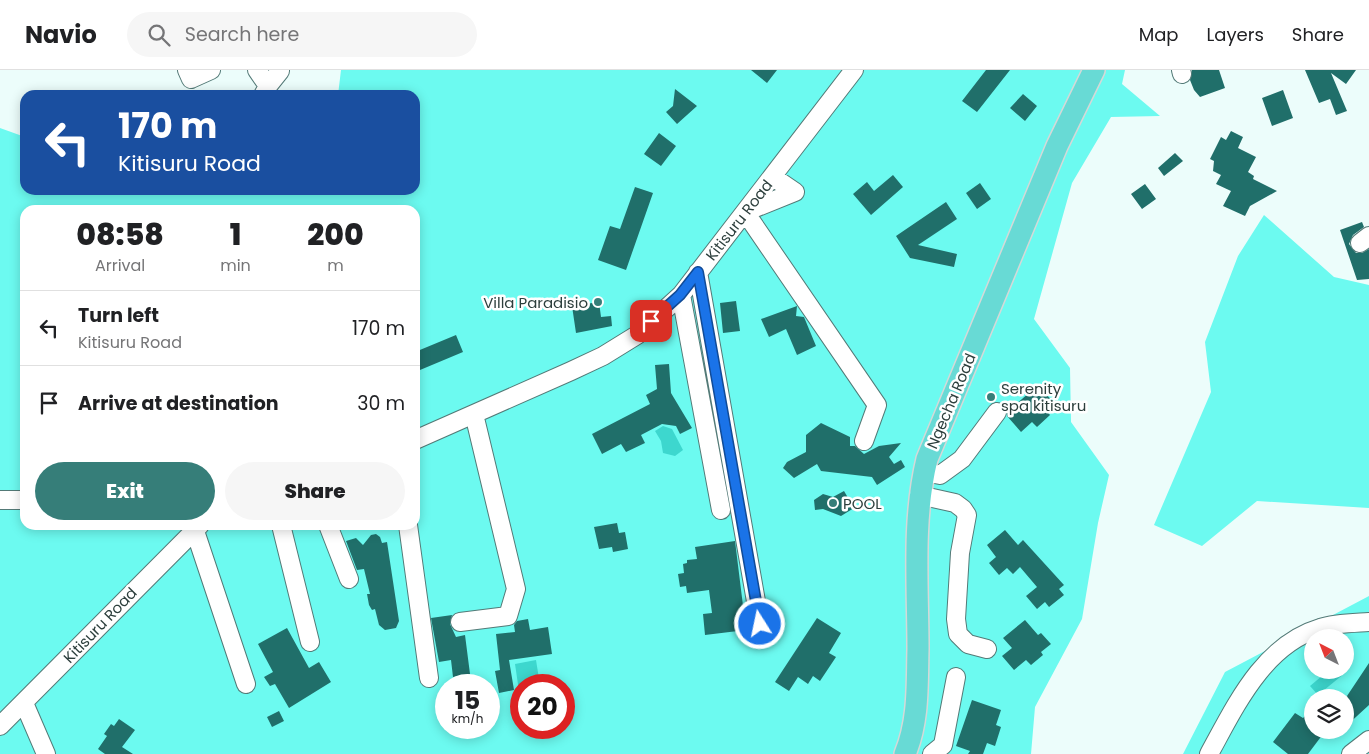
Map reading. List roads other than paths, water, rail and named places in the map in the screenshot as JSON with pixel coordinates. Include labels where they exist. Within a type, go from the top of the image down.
[{"type":"main road","name":"Ngecha Road","points":[[905,754],[914,725],[917,693],[919,495],[927,459],[1057,146],[1094,70]]},
{"type":"street","points":[[187,70],[191,79],[211,70]]},
{"type":"street","points":[[257,70],[266,90]]},
{"type":"street","name":"Kitisuru Road","points":[[420,438],[571,371],[620,346],[637,335],[680,295],[854,70]]},
{"type":"street","points":[[267,90],[280,71]]},
{"type":"street","points":[[773,176],[795,192],[745,212],[877,405],[864,441]]},
{"type":"street","points":[[698,272],[760,624]]},
{"type":"street","points":[[680,295],[721,510]]},
{"type":"street","points":[[924,472],[940,475],[962,459],[997,412]]},
{"type":"street","points":[[460,622],[508,616],[516,590],[474,414]]},
{"type":"street","points":[[919,495],[955,503],[964,508],[967,515],[960,553],[956,619],[958,634],[968,644],[987,649]]},
{"type":"street","points":[[0,500],[20,500]]},
{"type":"street","name":"Kitisuru Road","points":[[0,726],[195,530]]},
{"type":"street","points":[[198,530],[246,684]]},
{"type":"street","points":[[282,530],[310,642]]},
{"type":"street","points":[[330,530],[349,579]]},
{"type":"street","points":[[409,530],[429,678]]},
{"type":"street","points":[[1209,754],[1255,674],[1284,648],[1319,628],[1369,622]]},
{"type":"street","points":[[932,754],[943,745],[956,677]]},
{"type":"street","points":[[24,703],[46,754]]},
{"type":"street","points":[[1351,754],[1369,740]]},
{"type":"place","name":"Villa Paradisio","points":[[598,302]]},
{"type":"place","name":"Serenity spa kitisuru","points":[[991,397]]},
{"type":"place","name":"POOL","points":[[833,503]]}]
